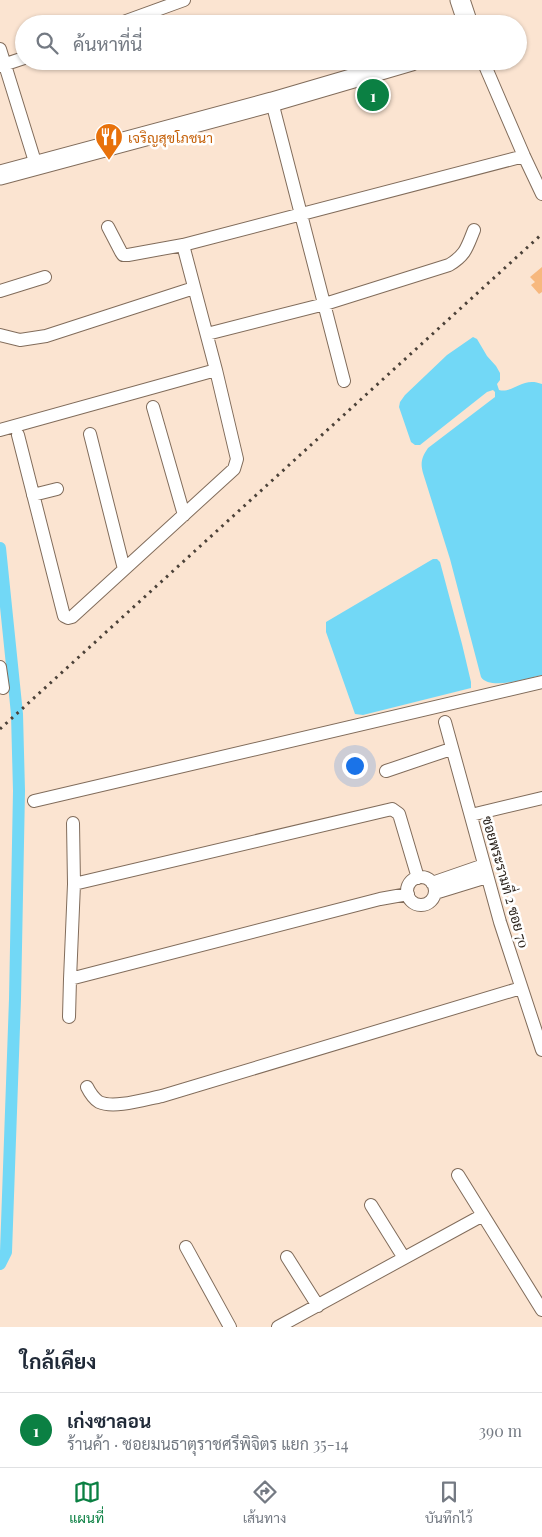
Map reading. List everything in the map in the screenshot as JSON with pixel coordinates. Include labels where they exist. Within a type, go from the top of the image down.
[{"type":"street","points":[[143,15],[184,0]]},
{"type":"street","points":[[460,0],[465,15]]},
{"type":"street","points":[[0,48],[3,65],[36,165]]},
{"type":"street","points":[[3,65],[15,61]]},
{"type":"street","points":[[0,175],[272,102],[381,70]]},
{"type":"street","points":[[487,70],[542,194]]},
{"type":"street","points":[[272,102],[344,381]]},
{"type":"street","points":[[108,227],[123,255],[128,255],[183,244],[524,156]]},
{"type":"street","points":[[207,334],[325,304],[449,265],[462,256],[474,230]]},
{"type":"street","points":[[18,435],[64,616],[72,617],[234,468],[237,459],[183,244]]},
{"type":"street","points":[[0,291],[45,277]]},
{"type":"street","points":[[0,335],[20,340],[46,336],[194,288]]},
{"type":"street","points":[[0,430],[216,370]]},
{"type":"street","points":[[153,408],[184,514]]},
{"type":"street","points":[[90,434],[124,569]]},
{"type":"street","points":[[33,495],[57,490]]},
{"type":"street","points":[[0,667],[3,688]]},
{"type":"street","points":[[34,801],[542,682]]},
{"type":"street","name":"ซอยพระรามที่ 2 ซอย 70","points":[[444,722],[485,871],[542,1050]]},
{"type":"street","points":[[386,771],[451,749]]},
{"type":"street","points":[[470,814],[542,798]]},
{"type":"street","points":[[74,884],[392,809],[399,814],[418,878]]},
{"type":"street","points":[[69,1018],[74,884],[74,823]]},
{"type":"street","points":[[433,888],[485,871]]},
{"type":"street","points":[[418,878],[426,878],[433,888],[431,901],[424,905],[412,902],[407,890],[411,882],[418,878]]},
{"type":"street","points":[[70,979],[380,899],[408,894]]},
{"type":"street","points":[[87,1087],[92,1096],[107,1105],[162,1096],[521,988]]},
{"type":"street","points":[[458,1175],[542,1310]]},
{"type":"street","points":[[370,1205],[404,1258]]},
{"type":"street","points":[[278,1327],[483,1215]]},
{"type":"street","points":[[186,1247],[230,1327]]},
{"type":"street","points":[[287,1257],[318,1306]]},
{"type":"water","points":[[473,337],[477,339],[500,373],[500,380],[497,384],[499,390],[509,390],[529,382],[542,384],[542,675],[501,683],[492,683],[481,677],[450,559],[422,466],[423,457],[428,448],[495,397],[495,392],[493,390],[487,392],[420,445],[415,445],[411,442],[399,407],[405,395],[447,355]]},
{"type":"water","points":[[433,559],[437,559],[440,562],[462,644],[471,688],[363,715],[355,714],[326,632],[326,622]]},
{"type":"building","points":[[542,267],[542,292],[539,294],[531,285],[535,282],[530,277]]},
{"type":"waterway","points":[[0,548],[17,714],[19,791],[15,999],[6,1252],[0,1264]]},
{"type":"railway","points":[[0,729],[542,234]]},
{"type":"place","name":"เก่งซาลอน","points":[[373,95]]},
{"type":"place","name":"เจริญสุขโภชนา","points":[[109,161]]}]
